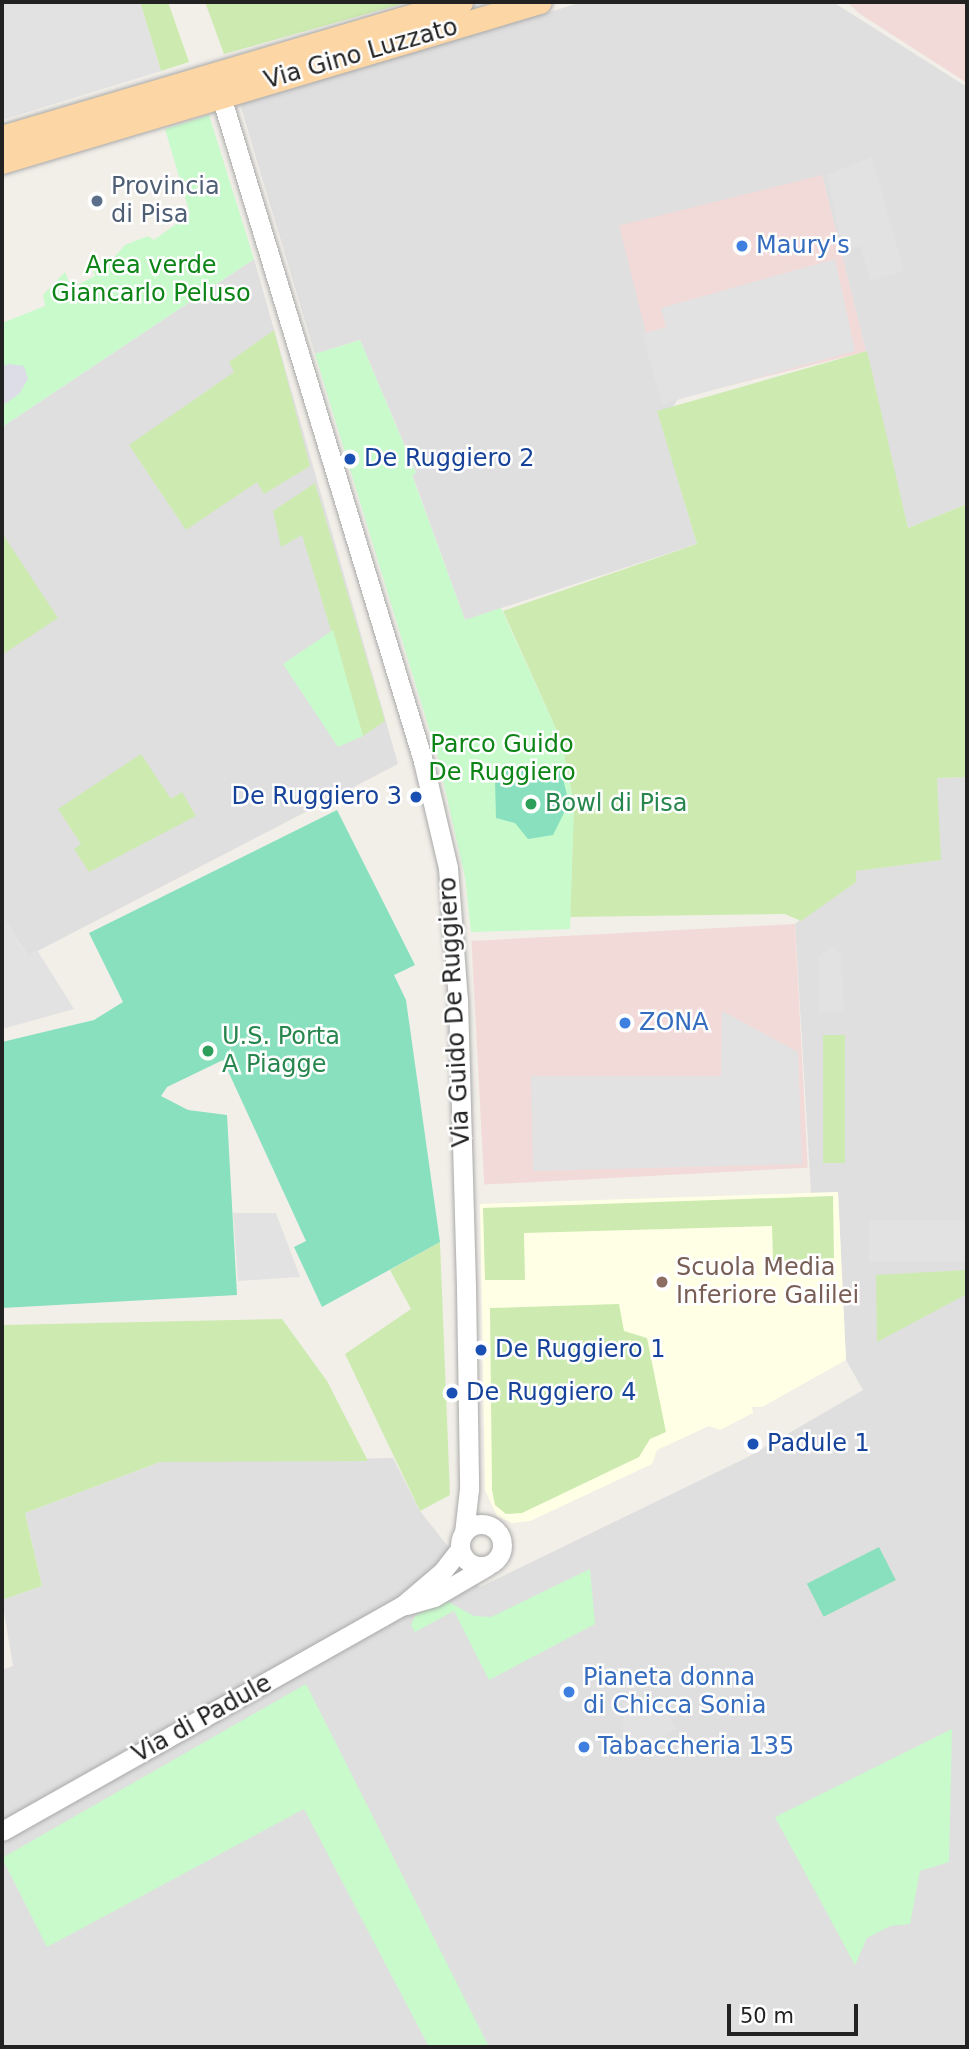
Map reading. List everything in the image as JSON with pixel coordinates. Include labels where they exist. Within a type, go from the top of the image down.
[{"type":"main road","name":"Via Gino Luzzato","points":[[217,83],[461,2]]},
{"type":"main road","name":"Via Gino Luzzato","points":[[217,83],[540,2]]},
{"type":"main road","points":[[2,138],[217,83]]},
{"type":"main road","points":[[2,162],[217,83]]},
{"type":"street","name":"Via Guido De Ruggiero","points":[[217,83],[423,761],[448,868],[458,1013],[470,1489],[462,1541]]},
{"type":"street","name":"Via Guido De Ruggiero","points":[[470,1489],[487,1525]]},
{"type":"street","points":[[473,1525],[487,1525],[496,1530],[503,1546],[498,1559],[486,1566],[470,1563],[462,1541],[473,1525]]},
{"type":"street","name":"Via di Padule","points":[[2,1831],[402,1606],[442,1572],[462,1541]]},
{"type":"street","name":"Via di Padule","points":[[402,1606],[433,1597],[486,1566]]},
{"type":"shaded area","points":[[2,2],[140,2],[161,71],[2,120]]},
{"type":"shaded area","points":[[583,2],[833,2],[967,87],[967,504],[908,528],[822,175],[673,407],[658,412],[697,544],[465,620],[412,474],[416,472],[360,340],[315,354],[240,104]]},
{"type":"shaded area","points":[[847,2],[967,2],[967,83],[860,14]]},
{"type":"shaded area","points":[[872,157],[904,271],[871,281],[860,246],[843,251],[827,175]]},
{"type":"shaded area","points":[[822,175],[866,352],[663,402],[619,226]]},
{"type":"shaded area","points":[[254,259],[398,764],[28,956],[2,916],[2,427]]},
{"type":"shaded area","points":[[835,259],[855,351],[662,404],[642,334],[666,327],[661,308]]},
{"type":"shaded area","points":[[2,366],[24,366],[28,379],[19,394],[2,406]]},
{"type":"shaded area","points":[[967,777],[967,2047],[2,2047],[2,1670],[13,1666],[2,1600],[42,1586],[25,1513],[160,1462],[393,1458],[420,1511],[480,1587],[746,1458],[863,1390],[846,1360],[838,1192],[811,1193],[795,924],[855,871],[940,860],[936,778]]},
{"type":"shaded area","points":[[2,916],[27,955],[37,950],[74,1009],[2,1029]]},
{"type":"shaded area","points":[[795,924],[808,1168],[484,1185],[471,941]]},
{"type":"shaded area","points":[[833,946],[841,955],[844,1011],[819,1012],[818,957]]},
{"type":"shaded area","points":[[722,1011],[798,1052],[802,1164],[533,1171],[531,1076],[721,1076]]},
{"type":"shaded area","name":"Scuola Media Inferiore Galilei","points":[[838,1192],[846,1360],[762,1407],[752,1407],[753,1413],[720,1430],[709,1426],[657,1450],[652,1464],[530,1521],[512,1523],[497,1516],[485,1490],[480,1204]]},
{"type":"shaded area","points":[[233,1213],[276,1213],[300,1277],[238,1281]]},
{"type":"shaded area","points":[[869,1220],[967,1220],[967,1262],[869,1262]]},
{"type":"shaded area","points":[[660,1702],[677,1729],[624,1755],[623,1703]]},
{"type":"green space","points":[[140,2],[168,2],[189,62],[161,71]]},
{"type":"green space","points":[[205,2],[409,2],[224,54]]},
{"type":"green space","name":"Area verde Giancarlo Peluso","points":[[209,115],[254,259],[2,427],[2,323],[45,306],[43,295],[65,272],[71,288],[95,276],[90,264],[111,261],[125,245],[148,236],[154,240],[190,214],[165,129]]},
{"type":"green space","points":[[274,330],[310,466],[264,494],[257,482],[186,530],[129,445],[234,372],[229,362]]},
{"type":"green space","name":"Parco Guido De Ruggiero","points":[[360,340],[416,473],[412,475],[465,620],[501,608],[561,740],[574,803],[570,929],[471,932],[465,877],[438,758],[315,354]]},
{"type":"green space","points":[[867,351],[908,528],[967,504],[967,777],[937,778],[941,860],[856,871],[856,882],[801,921],[785,914],[570,917],[574,803],[561,740],[503,611],[697,544],[657,411]]},
{"type":"green space","points":[[315,483],[385,721],[363,736],[302,535],[281,547],[273,511]]},
{"type":"green space","points":[[2,533],[58,618],[2,655]]},
{"type":"green space","points":[[333,630],[363,736],[338,747],[283,664]]},
{"type":"green space","points":[[141,754],[171,799],[182,792],[196,816],[89,872],[74,849],[81,844],[58,809]]},
{"type":"green space","name":"Bowl di Pisa","points":[[555,766],[561,771],[569,803],[553,835],[528,839],[515,823],[496,818],[495,780],[502,769]]},
{"type":"green space","name":"U.S. Porta A Piagge","points":[[337,810],[415,965],[394,975],[406,1000],[440,1242],[322,1307],[294,1247],[306,1241],[223,1060],[167,1087],[161,1096],[188,1110],[227,1115],[237,1295],[2,1308],[2,1042],[94,1020],[123,1002],[89,933]]},
{"type":"green space","points":[[823,1035],[845,1035],[845,1163],[823,1163]]},
{"type":"green space","points":[[833,1196],[834,1258],[773,1261],[772,1226],[524,1233],[525,1280],[485,1280],[483,1208]]},
{"type":"green space","points":[[440,1242],[450,1495],[420,1511],[345,1354],[411,1309],[390,1270]]},
{"type":"green space","points":[[967,1270],[967,1294],[877,1342],[876,1275]]},
{"type":"green space","points":[[619,1304],[624,1331],[647,1338],[666,1432],[650,1439],[639,1457],[522,1513],[506,1514],[495,1505],[492,1490],[490,1308]]},
{"type":"green space","points":[[282,1319],[327,1381],[368,1461],[160,1462],[25,1513],[42,1586],[2,1600],[2,1325]]},
{"type":"green space","points":[[879,1547],[896,1580],[824,1617],[807,1584]]},
{"type":"green space","points":[[590,1569],[595,1624],[489,1680],[454,1611],[415,1632],[411,1625],[415,1616],[445,1600],[474,1616],[491,1617]]},
{"type":"green space","points":[[306,1684],[489,2047],[429,2047],[304,1809],[47,1947],[2,1858]]},
{"type":"green space","points":[[952,1729],[949,1862],[920,1871],[910,1924],[890,1926],[867,1938],[855,1965],[775,1817]]},
{"type":"place","name":"Provincia di Pisa","points":[[97,201]]},
{"type":"place","name":"Maury's","points":[[742,246]]},
{"type":"place","name":"De Ruggiero 2","points":[[350,459]]},
{"type":"place","name":"De Ruggiero 3","points":[[416,797]]},
{"type":"place","name":"Bowl di Pisa","points":[[531,804]]},
{"type":"place","name":"ZONA","points":[[625,1023]]},
{"type":"place","name":"U.S. Porta A Piagge","points":[[208,1051]]},
{"type":"place","name":"Scuola Media Inferiore Galilei","points":[[662,1282]]},
{"type":"place","name":"De Ruggiero 1","points":[[481,1350]]},
{"type":"place","name":"De Ruggiero 4","points":[[452,1393]]},
{"type":"place","name":"Padule 1","points":[[753,1444]]},
{"type":"place","name":"Pianeta donna di Chicca Sonia","points":[[569,1692]]},
{"type":"place","name":"Tabaccheria 135","points":[[584,1747]]}]
